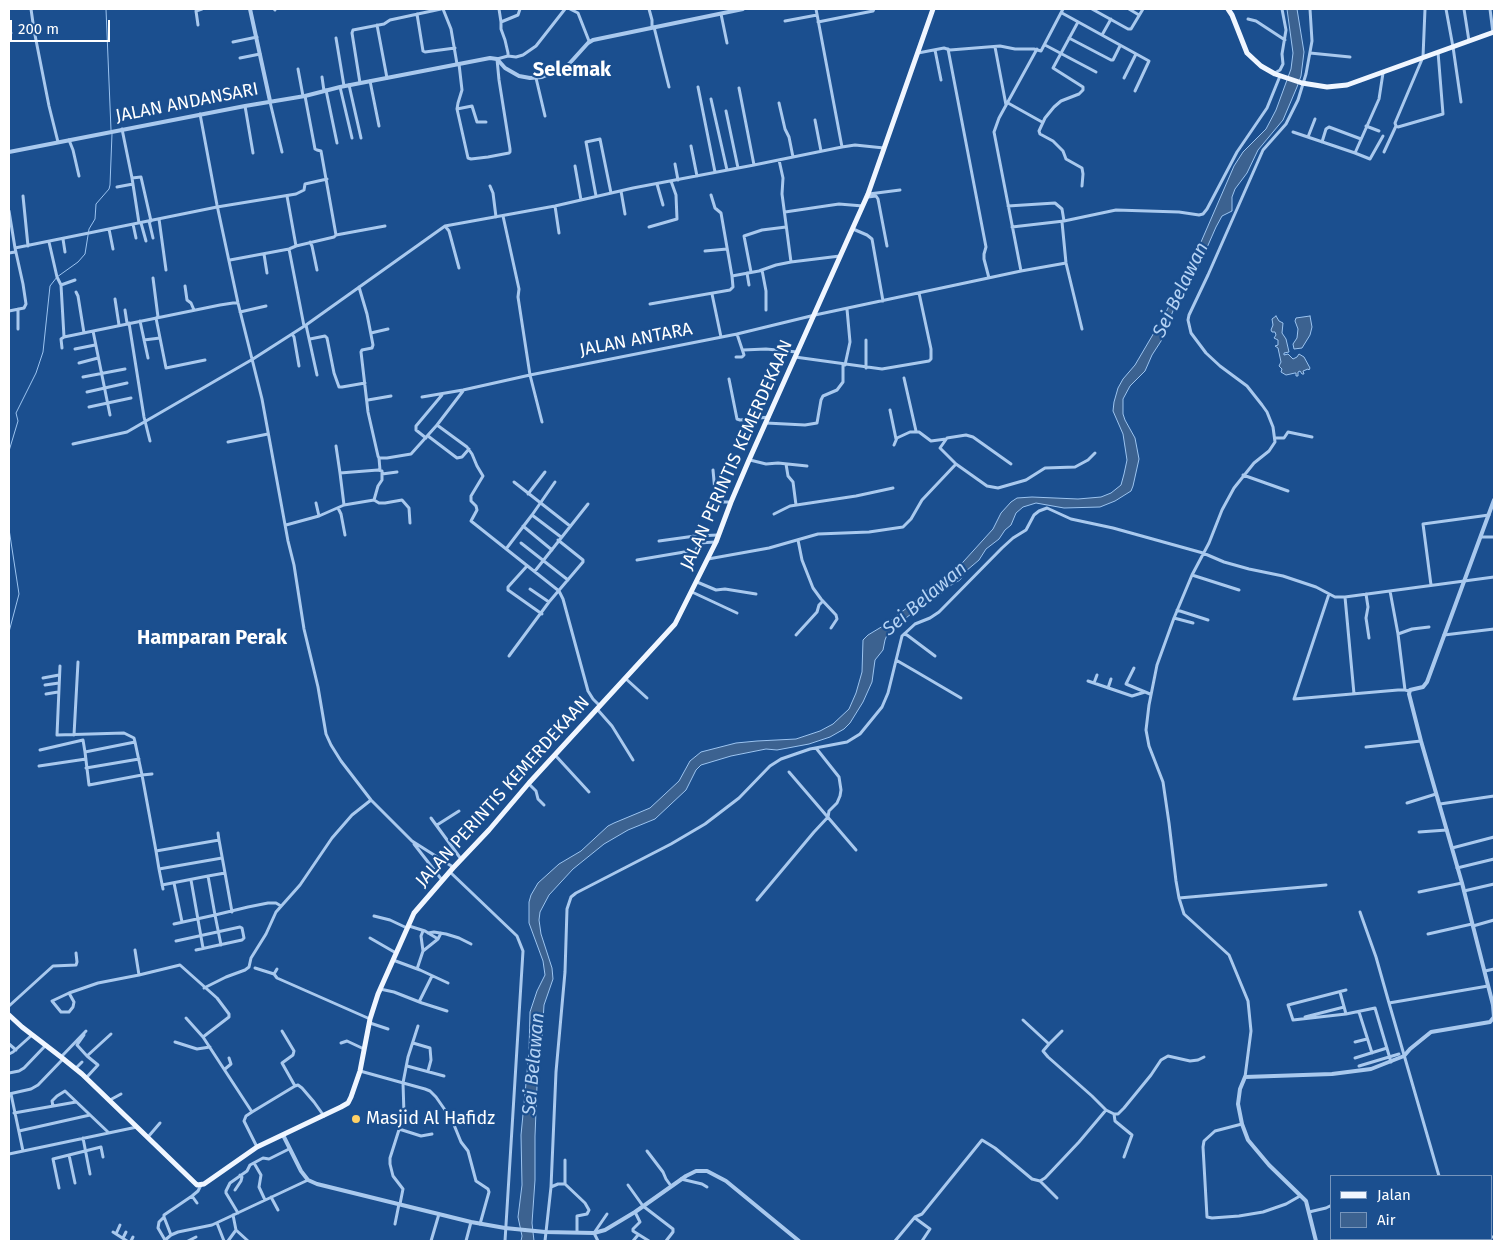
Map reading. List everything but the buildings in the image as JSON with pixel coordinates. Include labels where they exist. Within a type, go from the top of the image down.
[{"type":"main road","name":"JALAN PERINTIS KEMERDEKAAN","points":[[201,1186],[257,1146],[284,1135],[348,1103],[352,1097],[360,1071],[370,1021],[380,989],[414,913],[489,830],[528,783],[673,627],[716,542],[749,460],[868,196],[934,9]]},
{"type":"main road","points":[[1228,9],[1249,56],[1261,66],[1279,75],[1303,83],[1328,87],[1343,86],[1494,32]]},
{"type":"main road","points":[[9,1015],[75,1069],[194,1183],[201,1186]]},
{"type":"street","points":[[31,9],[48,106],[58,142]]},
{"type":"street","points":[[198,25],[196,11],[202,9]]},
{"type":"street","points":[[250,9],[282,152]]},
{"type":"street","points":[[360,83],[353,30],[442,9],[451,28],[458,64],[462,90],[457,109],[468,158],[488,157],[510,152],[498,80],[497,60]]},
{"type":"street","points":[[499,9],[501,29],[506,40],[508,56]]},
{"type":"street","points":[[501,22],[518,14],[520,9]]},
{"type":"street","points":[[497,60],[508,56],[523,55],[536,46],[565,9]]},
{"type":"street","points":[[570,9],[578,13],[589,42]]},
{"type":"street","points":[[649,9],[669,87]]},
{"type":"street","points":[[497,60],[505,68],[519,76],[536,78],[548,76],[569,64],[589,42],[721,14],[727,10],[743,9]]},
{"type":"street","points":[[816,9],[842,147]]},
{"type":"street","points":[[818,22],[873,11],[874,9]]},
{"type":"street","points":[[1092,9],[1128,29],[1131,29],[1143,9]]},
{"type":"street","points":[[1129,9],[1139,15]]},
{"type":"street","points":[[1012,227],[1063,222],[1116,210],[1203,214],[1237,152],[1267,108],[1283,64],[1282,54],[1286,30],[1282,9]]},
{"type":"street","points":[[1310,9],[1312,36],[1310,53],[1303,83],[1292,114],[1263,150],[1189,318],[1191,333],[1206,353],[1246,386],[1262,405],[1273,427],[1275,438],[1273,446],[1243,475],[1228,497],[1209,542],[1192,575],[1156,665],[1150,694],[1146,733],[1154,761],[1163,782],[1179,898],[1186,916],[1229,955],[1248,1001],[1251,1031],[1245,1077],[1238,1099],[1242,1124],[1250,1143],[1269,1165],[1306,1201],[1316,1241]]},
{"type":"street","points":[[1384,152],[1423,57],[1425,9]]},
{"type":"street","points":[[1446,9],[1461,102]]},
{"type":"street","points":[[1464,9],[1469,41]]},
{"type":"street","points":[[1490,9],[1494,32]]},
{"type":"street","points":[[918,53],[944,48],[948,50],[995,46],[1041,51],[1063,11],[1078,22],[1149,62],[1134,91]]},
{"type":"street","points":[[417,14],[423,51],[455,48]]},
{"type":"street","points":[[721,14],[727,43]]},
{"type":"street","points":[[785,21],[817,15]]},
{"type":"street","points":[[1102,35],[1110,20]]},
{"type":"street","points":[[1248,20],[1256,21],[1285,40]]},
{"type":"street","points":[[1078,22],[1053,68],[1084,89],[1079,94],[1054,106],[1042,122],[1039,133],[1057,144],[1063,151],[1066,159],[1082,168],[1082,186]]},
{"type":"street","points":[[376,26],[387,78]]},
{"type":"street","points":[[233,42],[256,37]]},
{"type":"street","points":[[336,38],[342,87],[352,138]]},
{"type":"street","points":[[1069,38],[1111,60],[1113,60],[1120,46]]},
{"type":"street","points":[[1045,45],[1096,72]]},
{"type":"street","points":[[995,46],[1007,105]]},
{"type":"street","points":[[1021,271],[994,132],[999,118],[1036,49]]},
{"type":"street","points":[[935,50],[941,80]]},
{"type":"street","points":[[948,50],[986,248],[984,259],[989,278]]},
{"type":"street","points":[[1396,126],[1443,114],[1438,52]]},
{"type":"street","points":[[1310,53],[1350,57]]},
{"type":"street","points":[[240,58],[260,54]]},
{"type":"street","points":[[1124,78],[1136,54]]},
{"type":"street","name":"JALAN ANDANSARI","points":[[9,152],[200,114],[304,96],[349,85],[458,64],[490,58],[497,60]]},
{"type":"street","points":[[298,69],[315,149],[321,151],[336,235]]},
{"type":"street","points":[[1355,153],[1379,99],[1383,72]]},
{"type":"street","points":[[322,77],[337,144]]},
{"type":"street","points":[[536,78],[545,116]]},
{"type":"street","points":[[370,81],[379,126]]},
{"type":"street","points":[[349,85],[361,138]]},
{"type":"street","points":[[698,87],[715,172]]},
{"type":"street","points":[[739,88],[754,166]]},
{"type":"street","points":[[711,99],[727,170]]},
{"type":"street","points":[[779,103],[793,157]]},
{"type":"street","points":[[1007,105],[1042,122]]},
{"type":"street","points":[[245,106],[254,153]]},
{"type":"street","points":[[457,109],[472,106],[477,122],[486,122]]},
{"type":"street","points":[[726,111],[738,168]]},
{"type":"street","points":[[200,114],[217,207],[240,312],[253,359],[286,525],[304,629],[318,687],[326,734],[341,761],[371,800],[412,842],[442,880]]},
{"type":"street","points":[[1308,137],[1315,119]]},
{"type":"street","points":[[815,120],[821,151]]},
{"type":"street","points":[[1366,126],[1379,131]]},
{"type":"street","points":[[1322,142],[1326,129],[1329,127],[1361,138]]},
{"type":"street","points":[[122,129],[140,223],[146,240]]},
{"type":"street","points":[[1293,132],[1370,159],[1383,136]]},
{"type":"street","points":[[596,196],[586,142],[600,139],[611,193]]},
{"type":"street","points":[[69,140],[79,176]]},
{"type":"street","points":[[73,444],[127,432],[145,419],[253,359],[292,334],[446,226],[555,206],[621,190],[754,166],[842,147],[855,145],[884,148]]},
{"type":"street","points":[[692,146],[697,176]]},
{"type":"street","points":[[779,160],[783,178],[782,194],[791,262]]},
{"type":"street","points":[[675,164],[678,180]]},
{"type":"street","points":[[575,166],[581,200]]},
{"type":"street","points":[[132,178],[141,177],[153,238]]},
{"type":"street","points":[[9,253],[28,246],[133,224],[217,207],[287,196],[304,190],[305,184],[327,179]]},
{"type":"street","points":[[649,227],[678,219],[676,195],[672,181]]},
{"type":"street","points":[[117,187],[133,184]]},
{"type":"street","points":[[657,184],[663,205]]},
{"type":"street","points":[[490,186],[493,193],[496,217]]},
{"type":"street","points":[[621,190],[626,214]]},
{"type":"street","points":[[868,196],[900,190]]},
{"type":"street","points":[[23,196],[28,246]]},
{"type":"street","points":[[287,196],[296,246]]},
{"type":"street","points":[[650,304],[732,289],[732,276],[721,213],[715,208],[711,196]]},
{"type":"street","points":[[868,196],[876,196],[878,199],[887,246]]},
{"type":"street","points":[[1008,206],[1056,203],[1062,209],[1066,263],[1082,329]]},
{"type":"street","points":[[784,212],[839,204],[863,206]]},
{"type":"street","points":[[555,206],[559,233]]},
{"type":"street","points":[[9,211],[10,235],[23,284],[25,307],[9,311]]},
{"type":"street","points":[[503,216],[519,289],[518,297],[530,375],[542,422]]},
{"type":"street","points":[[159,219],[166,270]]},
{"type":"street","points":[[133,224],[136,238]]},
{"type":"street","points":[[230,260],[289,249],[336,235],[385,226]]},
{"type":"street","points":[[446,226],[459,268]]},
{"type":"street","points":[[750,285],[744,236],[762,230],[786,227]]},
{"type":"street","points":[[109,229],[112,249]]},
{"type":"street","points":[[853,230],[867,235],[872,240],[883,301]]},
{"type":"street","points":[[63,239],[65,252]]},
{"type":"street","points":[[48,242],[59,281],[64,337],[61,339],[62,348]]},
{"type":"street","points":[[310,242],[317,270]]},
{"type":"street","points":[[289,249],[317,374]]},
{"type":"street","points":[[705,251],[727,249]]},
{"type":"street","points":[[264,254],[268,273]]},
{"type":"street","points":[[732,276],[791,262],[840,256]]},
{"type":"street","name":"JALAN ANTARA","points":[[422,397],[737,334],[814,315],[1066,263]]},
{"type":"street","points":[[762,270],[766,292],[766,310]]},
{"type":"street","points":[[153,278],[160,338],[166,368],[206,360]]},
{"type":"street","points":[[59,281],[75,280]]},
{"type":"street","points":[[185,286],[187,300],[192,303],[194,310]]},
{"type":"street","points":[[359,287],[367,314],[373,346],[361,352],[368,412],[382,480],[374,500]]},
{"type":"street","points":[[76,292],[84,333]]},
{"type":"street","points":[[743,350],[766,349],[866,368],[886,369],[929,361],[931,359],[928,331],[919,293]]},
{"type":"street","points":[[712,294],[721,337]]},
{"type":"street","points":[[115,299],[119,325]]},
{"type":"street","points":[[64,337],[157,317],[234,302],[238,303]]},
{"type":"street","points":[[240,312],[266,306]]},
{"type":"street","points":[[18,309],[18,329]]},
{"type":"street","points":[[766,423],[805,425],[817,423],[820,400],[823,396],[837,390],[843,382],[844,365],[850,342],[847,309]]},
{"type":"street","points":[[125,310],[150,440]]},
{"type":"street","points":[[140,321],[148,358]]},
{"type":"street","points":[[371,333],[388,329]]},
{"type":"street","points":[[93,331],[110,415]]},
{"type":"street","points":[[292,334],[299,366]]},
{"type":"street","points":[[736,357],[743,357],[743,350],[737,334]]},
{"type":"street","points":[[310,338],[327,336],[339,387],[365,383]]},
{"type":"street","points":[[144,340],[160,338]]},
{"type":"street","points":[[866,340],[866,368]]},
{"type":"street","points":[[75,348],[95,345]]},
{"type":"street","points":[[80,363],[98,358]]},
{"type":"street","points":[[83,377],[125,369]]},
{"type":"street","points":[[904,378],[916,431],[931,441],[963,435],[970,436],[1011,464]]},
{"type":"street","points":[[729,379],[737,419],[769,417]]},
{"type":"street","points":[[87,392],[127,383]]},
{"type":"street","points":[[379,458],[395,458],[411,454],[437,425],[463,390]]},
{"type":"street","points":[[442,394],[415,429],[457,458],[462,457],[469,450]]},
{"type":"street","points":[[368,400],[391,396]]},
{"type":"street","points":[[89,407],[131,398]]},
{"type":"street","points":[[890,410],[896,439],[894,445]]},
{"type":"street","points":[[437,425],[469,450],[483,476],[471,496],[471,501],[477,510],[471,521],[559,591],[563,599],[588,691],[633,760]]},
{"type":"street","points":[[896,439],[905,433],[916,431]]},
{"type":"street","points":[[1275,438],[1284,438],[1288,432],[1312,437]]},
{"type":"street","points":[[228,442],[268,434]]},
{"type":"street","points":[[947,438],[940,448],[956,464],[987,486],[998,488],[1026,480],[1044,468],[1075,467],[1088,460],[1095,453]]},
{"type":"street","points":[[336,446],[344,505]]},
{"type":"street","points":[[749,460],[766,464],[807,466]]},
{"type":"street","points":[[786,464],[788,476],[793,482],[796,505]]},
{"type":"street","points":[[707,559],[769,548],[818,534],[869,532],[902,526],[911,519],[922,500],[956,464]]},
{"type":"street","points":[[713,470],[716,502]]},
{"type":"street","points":[[340,473],[397,472]]},
{"type":"street","points":[[528,494],[545,472]]},
{"type":"street","points":[[1243,475],[1288,491]]},
{"type":"street","points":[[514,482],[570,526]]},
{"type":"street","points":[[506,549],[532,516],[555,482]]},
{"type":"street","points":[[774,514],[796,505],[893,488]]},
{"type":"street","points":[[286,525],[319,516],[344,505],[374,500],[379,503],[402,500],[409,508],[410,523]]},
{"type":"street","points":[[1329,594],[1294,699],[1407,691],[1425,686],[1494,500]]},
{"type":"street","points":[[710,502],[731,502]]},
{"type":"street","points":[[316,503],[319,516]]},
{"type":"street","points":[[535,571],[588,504]]},
{"type":"street","points":[[338,508],[345,535]]},
{"type":"street","points":[[545,1241],[551,1187],[556,1072],[565,972],[567,909],[571,897],[705,824],[739,798],[756,778],[775,762],[798,752],[847,742],[860,734],[882,707],[888,693],[900,641],[904,634],[915,624],[939,612],[1002,548],[1026,530],[1034,515],[1043,509],[1049,509],[1071,518],[1203,553],[1238,566],[1282,576],[1316,587],[1335,597],[1494,578]]},
{"type":"street","points":[[1431,585],[1423,524],[1488,515]]},
{"type":"street","points":[[509,656],[542,614],[549,602],[582,564],[583,560],[532,516]]},
{"type":"street","points":[[523,526],[552,550]]},
{"type":"street","points":[[659,541],[719,535]]},
{"type":"street","points":[[1481,537],[1494,537]]},
{"type":"street","points":[[798,540],[807,575],[813,588],[836,615],[837,619],[831,628]]},
{"type":"street","points":[[637,560],[696,550],[699,544],[716,542]]},
{"type":"street","points":[[521,543],[568,580]]},
{"type":"street","points":[[527,566],[508,587],[508,590],[542,614]]},
{"type":"street","points":[[1192,575],[1239,590]]},
{"type":"street","points":[[697,582],[716,590],[725,589],[756,594]]},
{"type":"street","points":[[530,589],[549,602]]},
{"type":"street","points":[[1245,1077],[1332,1074],[1371,1069],[1391,1062],[1431,1032],[1490,1022],[1494,1017],[1494,1005],[1462,883],[1407,691],[1390,591]]},
{"type":"street","points":[[692,592],[737,612]]},
{"type":"street","points":[[1366,594],[1368,607],[1366,618],[1369,638]]},
{"type":"street","points":[[1344,597],[1354,694]]},
{"type":"street","points":[[796,635],[817,612],[822,600]]},
{"type":"street","points":[[1177,610],[1208,620]]},
{"type":"street","points":[[1174,618],[1193,623]]},
{"type":"street","points":[[1398,634],[1412,629],[1429,628]]},
{"type":"street","points":[[1444,635],[1494,629]]},
{"type":"street","points":[[904,634],[935,656]]},
{"type":"street","points":[[896,660],[961,698]]},
{"type":"street","points":[[74,734],[78,662]]},
{"type":"street","points":[[60,666],[57,735],[124,733],[134,738],[162,887],[225,873]]},
{"type":"street","points":[[1134,668],[1126,684],[1150,694]]},
{"type":"street","points":[[43,678],[59,675]]},
{"type":"street","points":[[1094,683],[1097,675]]},
{"type":"street","points":[[624,678],[647,698]]},
{"type":"street","points":[[1108,688],[1111,679]]},
{"type":"street","points":[[1088,681],[1132,696],[1145,692]]},
{"type":"street","points":[[45,685],[59,683]]},
{"type":"street","points":[[46,694],[58,692]]},
{"type":"street","points":[[84,734],[83,740],[89,785],[152,774]]},
{"type":"street","points":[[40,750],[83,740]]},
{"type":"street","points":[[1366,747],[1421,741]]},
{"type":"street","points":[[85,752],[135,742]]},
{"type":"street","points":[[757,900],[828,817],[829,811],[837,803],[841,794],[839,777],[816,748]]},
{"type":"street","points":[[555,755],[589,792]]},
{"type":"street","points":[[39,766],[86,759]]},
{"type":"street","points":[[86,768],[138,759]]},
{"type":"street","points":[[789,772],[856,850]]},
{"type":"street","points":[[528,783],[536,791],[538,800],[544,805]]},
{"type":"street","points":[[1407,803],[1437,794]]},
{"type":"street","points":[[1440,804],[1494,796]]},
{"type":"street","points":[[204,988],[249,967],[251,958],[266,934],[276,912],[300,885],[332,838],[352,815],[371,800]]},
{"type":"street","points":[[437,825],[460,810]]},
{"type":"street","points":[[431,818],[461,859]]},
{"type":"street","points":[[1419,832],[1447,830]]},
{"type":"street","points":[[218,833],[232,912]]},
{"type":"street","points":[[1452,848],[1494,837]]},
{"type":"street","points":[[156,851],[219,840]]},
{"type":"street","points":[[412,842],[451,870],[517,936],[523,951],[506,1241]]},
{"type":"street","points":[[159,869],[222,858]]},
{"type":"street","points":[[1457,868],[1494,859]]},
{"type":"street","points":[[208,876],[221,944]]},
{"type":"street","points":[[191,880],[203,948]]},
{"type":"street","points":[[174,883],[182,922]]},
{"type":"street","points":[[1419,892],[1462,883]]},
{"type":"street","points":[[1464,891],[1494,884]]},
{"type":"street","points":[[1179,898],[1326,886]]},
{"type":"street","points":[[174,924],[232,912],[248,906],[276,903],[281,906]]},
{"type":"street","points":[[1360,912],[1376,957],[1402,1055],[1439,1175]]},
{"type":"street","points":[[374,916],[423,931],[438,939]]},
{"type":"street","points":[[1428,934],[1494,920]]},
{"type":"street","points":[[176,941],[242,928],[244,938],[242,940],[196,950]]},
{"type":"street","points":[[418,969],[422,951],[420,936],[423,931]]},
{"type":"street","points":[[428,933],[441,933],[459,938],[471,944]]},
{"type":"street","points":[[422,951],[433,944],[441,933]]},
{"type":"street","points":[[370,938],[396,953]]},
{"type":"street","points":[[135,950],[139,975]]},
{"type":"street","points":[[9,1006],[53,966],[76,965],[76,953]]},
{"type":"street","points":[[392,960],[418,969],[448,983]]},
{"type":"street","points":[[69,993],[74,1002],[73,1007],[69,1012],[61,1012],[52,1001],[69,993],[98,983],[180,965],[219,1001],[229,1015],[204,1038]]},
{"type":"street","points":[[255,968],[274,974],[276,978],[388,1030]]},
{"type":"street","points":[[274,974],[277,969]]},
{"type":"street","points":[[1484,971],[1494,969]]},
{"type":"street","points":[[419,1002],[432,976]]},
{"type":"street","points":[[1388,1003],[1488,986]]},
{"type":"street","points":[[380,989],[394,992],[446,1011]]},
{"type":"street","points":[[1292,1020],[1288,1005],[1346,990]]},
{"type":"street","points":[[1340,992],[1346,1014]]},
{"type":"street","points":[[1292,1020],[1344,1007]]},
{"type":"street","points":[[1292,1020],[1346,1014],[1374,1008],[1391,1062]]},
{"type":"street","points":[[1359,1012],[1372,1053]]},
{"type":"street","points":[[186,1018],[204,1038],[252,1112]]},
{"type":"street","points":[[1024,1020],[1049,1044]]},
{"type":"street","points":[[395,1224],[403,1188],[393,1176],[390,1164],[391,1152],[405,1108],[403,1083],[418,1026]]},
{"type":"street","points":[[282,1031],[294,1051],[282,1063],[295,1086]]},
{"type":"street","points":[[1062,1031],[1043,1051],[1106,1110],[1114,1114],[1118,1114],[1124,1108],[1161,1060],[1168,1056],[1190,1061],[1204,1057]]},
{"type":"street","points":[[23,1151],[10,1094],[38,1085],[86,1032],[76,1045],[98,1065],[85,1078]]},
{"type":"street","points":[[87,1056],[111,1034]]},
{"type":"street","points":[[9,1054],[32,1035]]},
{"type":"street","points":[[1355,1042],[1367,1039]]},
{"type":"street","points":[[341,1042],[347,1041],[364,1049]]},
{"type":"street","points":[[175,1042],[199,1049],[210,1047]]},
{"type":"street","points":[[413,1043],[430,1048],[431,1060],[428,1071]]},
{"type":"street","points":[[9,1044],[16,1050]]},
{"type":"street","points":[[9,1074],[24,1068],[46,1045]]},
{"type":"street","points":[[1355,1058],[1386,1048]]},
{"type":"street","points":[[1359,1066],[1402,1055]]},
{"type":"street","points":[[225,1069],[231,1064],[230,1058]]},
{"type":"street","points":[[75,1069],[82,1062]]},
{"type":"street","points":[[407,1066],[444,1076]]},
{"type":"street","points":[[360,1071],[430,1091],[436,1097],[452,1120],[460,1142],[468,1151],[476,1181],[488,1189],[489,1192],[480,1224]]},
{"type":"street","points":[[257,1146],[244,1121],[246,1116],[295,1086],[301,1087],[324,1116]]},
{"type":"street","points":[[53,1106],[52,1101],[63,1091],[66,1092],[109,1133]]},
{"type":"street","points":[[110,1101],[121,1094]]},
{"type":"street","points":[[14,1113],[76,1102]]},
{"type":"street","points":[[1040,1181],[1079,1142],[1106,1110]]},
{"type":"street","points":[[1114,1114],[1115,1121],[1132,1135],[1124,1157]]},
{"type":"street","points":[[19,1131],[91,1115]]},
{"type":"street","points":[[148,1138],[160,1123]]},
{"type":"street","points":[[1242,1124],[1215,1131],[1204,1141],[1207,1217],[1238,1216],[1263,1212],[1286,1204],[1300,1196]]},
{"type":"street","points":[[9,1154],[137,1127]]},
{"type":"street","points":[[399,1129],[420,1136],[432,1134]]},
{"type":"street","points":[[284,1135],[301,1171],[308,1180],[323,1186],[480,1224],[545,1232],[594,1233],[605,1230],[635,1212],[681,1179],[702,1170],[726,1181],[799,1241]]},
{"type":"street","points":[[83,1138],[90,1174]]},
{"type":"street","points":[[895,1241],[914,1218],[922,1214],[982,1140],[995,1148],[1032,1179],[1040,1181],[1057,1198]]},
{"type":"street","points":[[59,1188],[53,1159],[101,1147],[103,1157]]},
{"type":"street","points":[[248,1241],[236,1230],[235,1214],[226,1191],[230,1183],[254,1163],[263,1158],[270,1159],[290,1149]]},
{"type":"street","points":[[647,1151],[672,1186]]},
{"type":"street","points":[[69,1155],[75,1182]]},
{"type":"street","points":[[565,1160],[565,1184]]},
{"type":"street","points":[[254,1163],[262,1175],[260,1187],[265,1200]]},
{"type":"street","points":[[235,1190],[241,1181],[242,1177],[240,1176]]},
{"type":"street","points":[[681,1179],[707,1187]]},
{"type":"street","points":[[201,1186],[192,1196],[169,1210],[159,1222],[158,1228],[165,1241],[171,1235],[217,1223],[308,1180]]},
{"type":"street","points":[[551,1187],[565,1184],[585,1203],[589,1210],[587,1214],[577,1216],[577,1232]]},
{"type":"street","points":[[628,1185],[643,1206],[673,1230],[666,1241]]},
{"type":"street","points":[[192,1196],[197,1203]]},
{"type":"street","points":[[271,1198],[278,1210]]},
{"type":"street","points":[[1309,1212],[1330,1206]]},
{"type":"street","points":[[635,1212],[640,1222],[633,1230],[649,1241]]},
{"type":"street","points":[[431,1241],[439,1214]]},
{"type":"street","points":[[594,1233],[607,1214]]},
{"type":"street","points":[[164,1217],[171,1235]]},
{"type":"street","points":[[914,1218],[930,1230],[922,1241]]},
{"type":"street","points":[[466,1241],[471,1222]]},
{"type":"street","points":[[217,1223],[226,1241],[236,1230]]},
{"type":"street","points":[[120,1225],[114,1233],[129,1241],[133,1237]]},
{"type":"street","points":[[122,1238],[126,1232]]},
{"type":"street","points":[[594,1233],[598,1241]]},
{"type":"street","points":[[633,1241],[638,1235]]},
{"type":"street","points":[[188,1241],[196,1238]]},
{"type":"water","name":"Sei Belawan","points":[[1287,9],[1297,9],[1304,52],[1301,76],[1297,87],[1283,120],[1258,150],[1247,173],[1235,189],[1232,197],[1232,211],[1222,216],[1216,227],[1202,259],[1174,308],[1163,338],[1152,355],[1145,371],[1130,386],[1123,399],[1123,414],[1135,438],[1139,459],[1131,491],[1115,501],[1100,507],[1064,508],[1036,503],[1023,507],[1016,513],[1011,525],[999,539],[986,549],[979,560],[966,571],[960,580],[946,588],[937,598],[925,603],[887,635],[883,650],[875,660],[872,682],[863,702],[844,729],[830,737],[809,744],[777,750],[766,749],[731,756],[701,765],[696,770],[686,790],[655,819],[628,830],[604,844],[573,869],[549,895],[540,912],[539,920],[541,934],[552,968],[553,979],[544,1005],[538,1061],[532,1223],[534,1241],[521,1241],[522,1236],[518,1217],[522,1185],[521,1135],[529,1052],[530,1012],[545,975],[543,961],[529,923],[529,902],[538,883],[559,864],[581,851],[608,826],[650,808],[679,781],[690,761],[701,752],[736,743],[796,739],[820,731],[833,724],[849,709],[856,693],[862,672],[863,640],[912,604],[924,592],[954,572],[993,529],[1001,513],[1011,502],[1017,498],[1032,497],[1078,499],[1101,497],[1111,493],[1121,485],[1127,460],[1123,434],[1113,411],[1118,388],[1135,365],[1165,314],[1201,242],[1234,166],[1243,152],[1266,129],[1276,110],[1291,69],[1293,53]]},
{"type":"water","points":[[1276,316],[1283,323],[1282,333],[1286,339],[1289,352],[1284,353],[1284,355],[1288,354],[1293,359],[1299,354],[1304,357],[1310,368],[1303,371],[1304,374],[1300,371],[1298,376],[1296,376],[1296,373],[1286,375],[1281,372],[1278,348],[1275,346],[1278,345],[1278,340],[1274,338],[1275,332],[1271,330],[1273,325],[1272,319]]},
{"type":"water","points":[[1310,316],[1312,327],[1310,335],[1302,348],[1294,349],[1293,344],[1297,338],[1298,329],[1295,321],[1296,318]]},
{"type":"waterway","points":[[106,9],[111,130]]},
{"type":"waterway","points":[[9,451],[18,421],[16,413],[36,373],[43,352],[50,286],[57,277],[78,262],[85,254],[89,229],[95,219],[96,204],[109,189],[112,134]]},
{"type":"waterway","points":[[9,529],[19,594],[9,632]]},
{"type":"place","name":"Masjid Al Hafidz","points":[[356,1119]]},
{"type":"district","name":"Selemak","points":[[572,70]]},
{"type":"district","name":"Hamparan Perak","points":[[212,638]]}]
